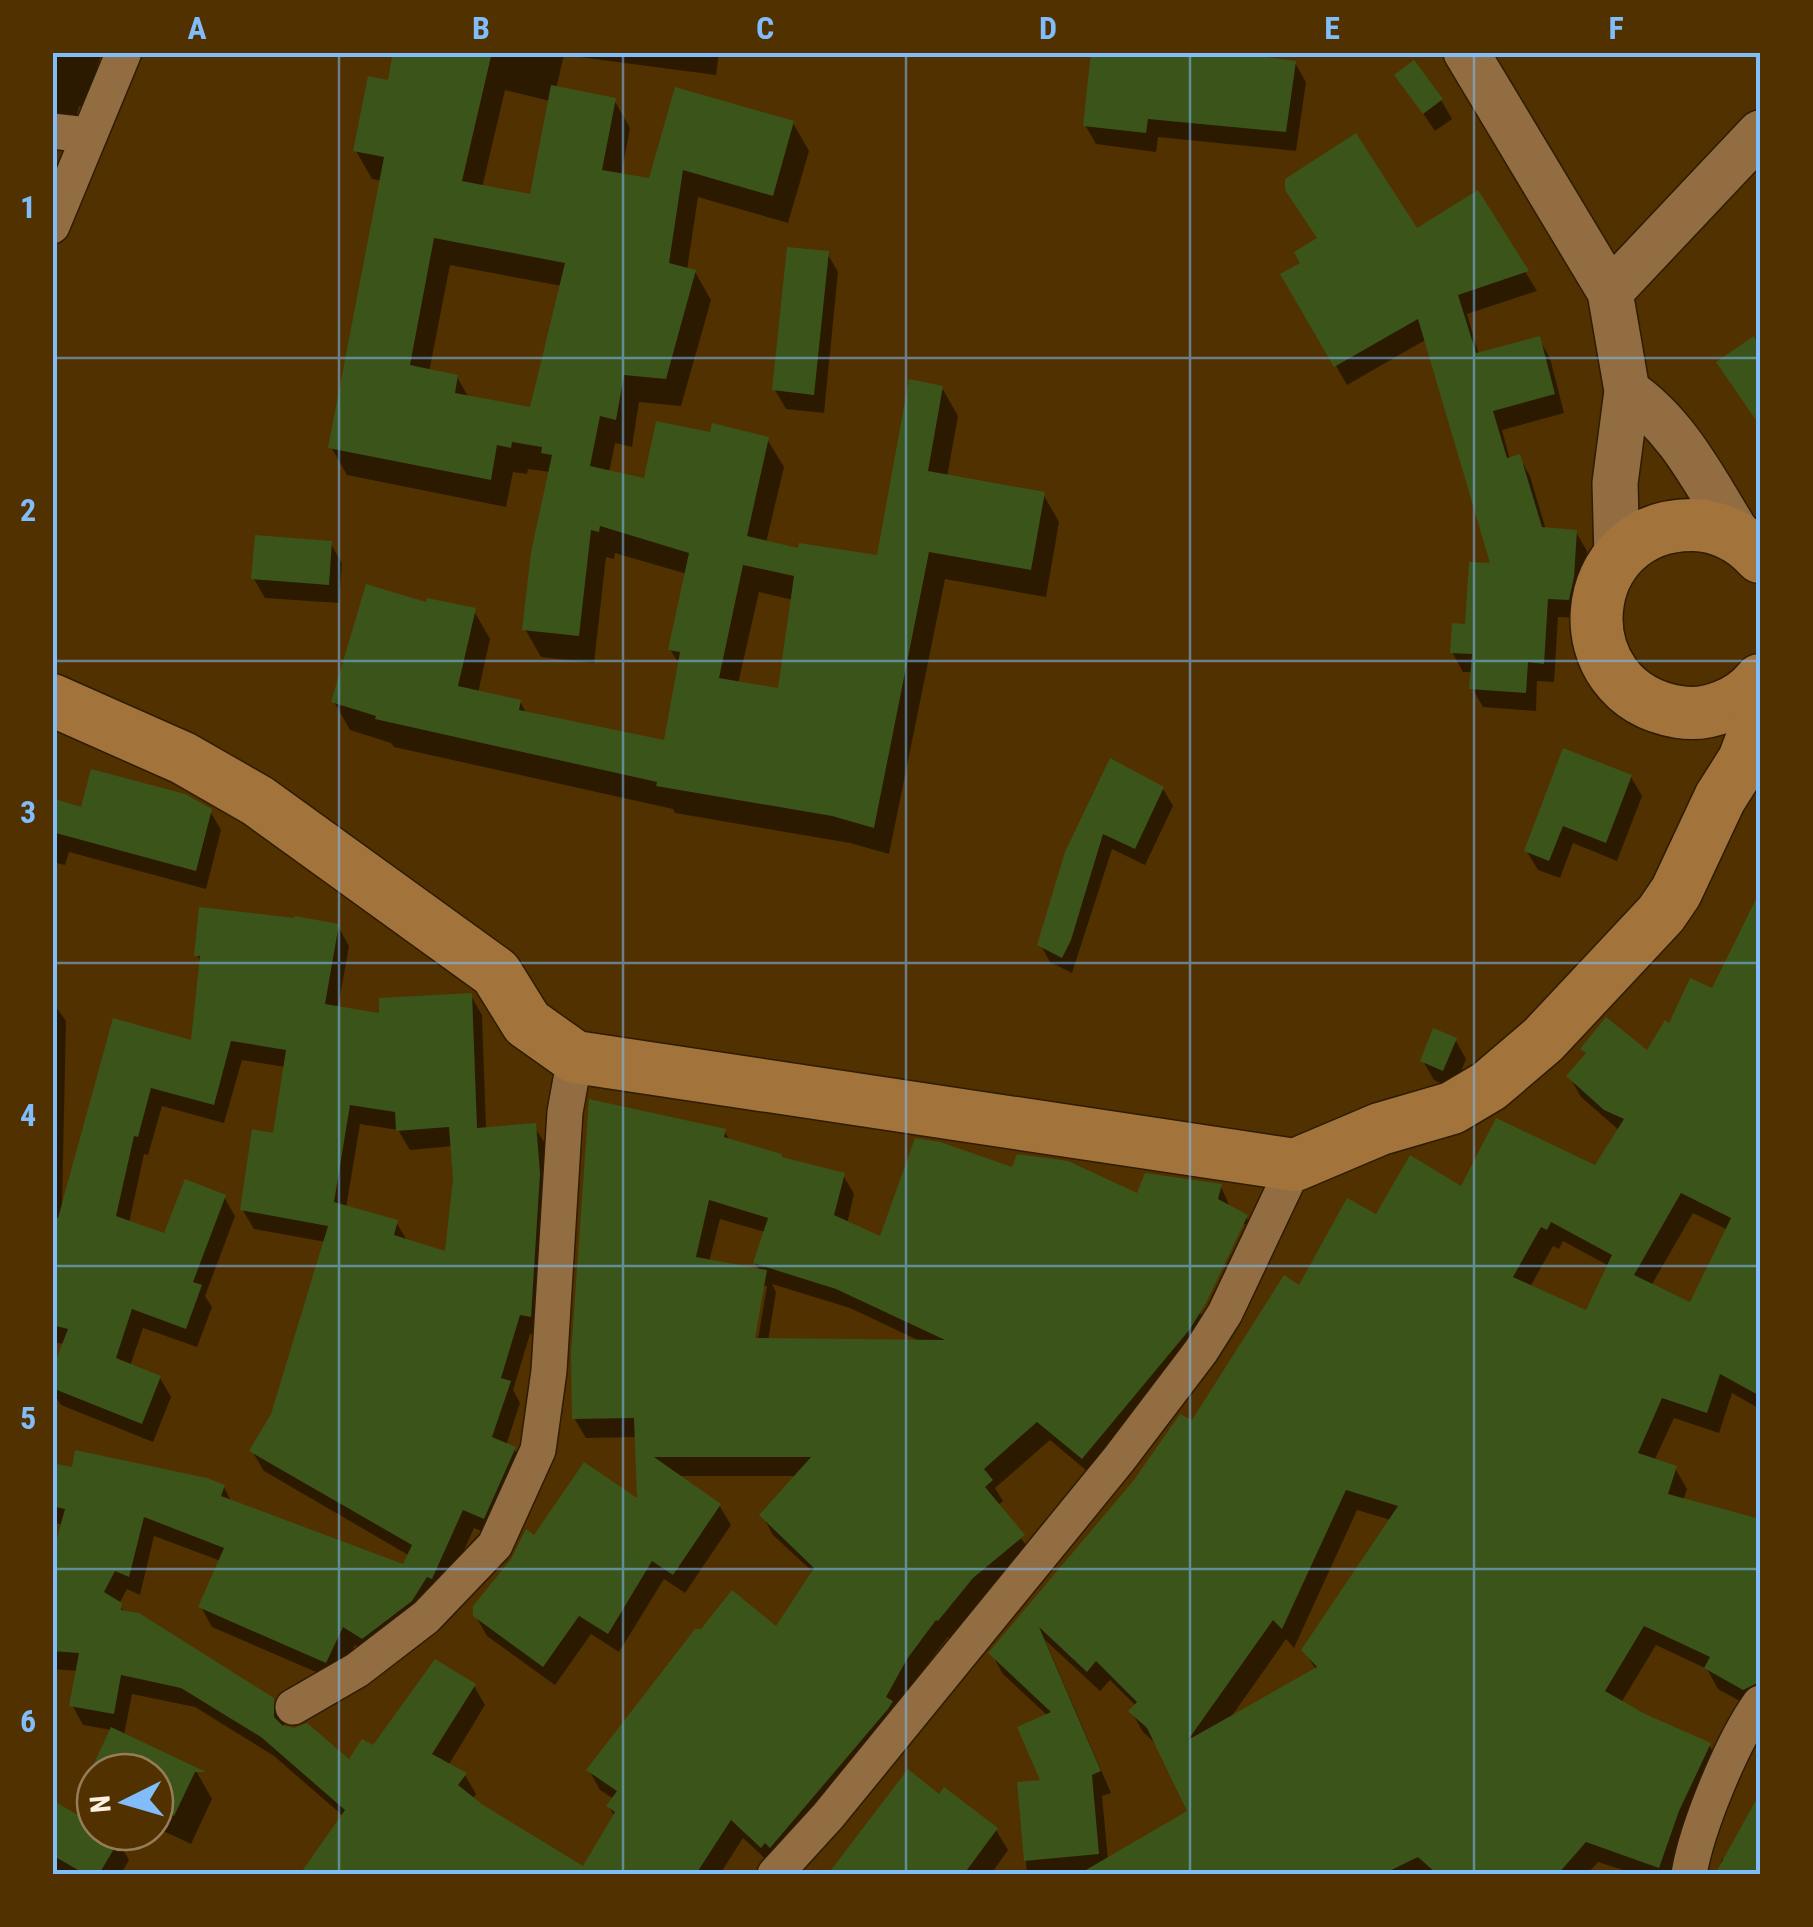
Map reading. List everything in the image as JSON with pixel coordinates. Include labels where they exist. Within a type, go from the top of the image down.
[{"type":"main road","points":[[1750,548],[1708,526],[1674,525],[1643,536],[1617,558],[1604,580],[1596,605],[1596,631],[1603,657],[1616,679],[1636,697],[1659,708],[1684,714],[1710,712],[1734,702],[1758,684]]},
{"type":"main road","points":[[52,700],[183,758],[258,802],[496,973],[527,1023],[574,1057],[1296,1165],[1380,1129],[1452,1108],[1490,1086],[1522,1060],[1661,914],[1676,892],[1720,798],[1744,760],[1756,728],[1758,684]]},
{"type":"main road","points":[[1684,714],[1720,798]]},
{"type":"street","points":[[52,226],[70,133],[124,52]]},
{"type":"street","points":[[1466,52],[1610,292],[1627,391],[1616,483],[1617,558]]},
{"type":"street","points":[[1610,292],[1760,133]]},
{"type":"street","points":[[1627,391],[1668,426],[1750,548]]},
{"type":"street","points":[[293,1707],[357,1670],[426,1617],[495,1545],[538,1450],[549,1372],[566,1112],[574,1057]]},
{"type":"street","points":[[774,1874],[878,1755],[1201,1352],[1226,1313],[1296,1165]]},
{"type":"street","points":[[1689,1874],[1692,1855],[1731,1757],[1760,1703]]},
{"type":"building","points":[[393,52],[492,52],[462,181],[530,194],[551,85],[616,98],[602,170],[649,178],[675,87],[794,121],[773,196],[683,170],[669,263],[696,270],[666,379],[624,375],[616,420],[600,416],[590,466],[644,478],[656,421],[710,432],[712,423],[769,437],[747,536],[798,548],[799,543],[877,555],[909,379],[943,386],[928,471],[1045,492],[1031,570],[929,552],[874,828],[832,816],[656,786],[657,782],[375,719],[376,716],[331,702],[366,584],[426,602],[427,598],[476,608],[458,686],[521,700],[519,710],[664,740],[680,652],[668,650],[689,553],[600,526],[599,532],[591,530],[579,636],[522,630],[531,552],[552,455],[541,453],[542,447],[512,442],[511,448],[497,445],[491,480],[328,448],[384,157],[353,151],[368,76],[388,80]],"holes":[[[434,238],[565,263],[530,407],[455,393],[458,375],[410,365]],[[743,565],[794,576],[778,688],[719,678]]]},
{"type":"building","points":[[1091,52],[1227,52],[1296,61],[1286,132],[1148,119],[1146,133],[1083,126]]},
{"type":"building","points":[[1414,60],[1443,99],[1423,114],[1394,75]]},
{"type":"building","points":[[1356,133],[1417,228],[1478,190],[1529,271],[1458,295],[1476,353],[1540,336],[1555,394],[1493,411],[1507,458],[1520,454],[1542,527],[1577,530],[1569,600],[1548,599],[1544,664],[1528,662],[1526,693],[1469,689],[1472,654],[1450,653],[1452,623],[1465,624],[1469,562],[1490,563],[1418,319],[1334,367],[1280,274],[1300,263],[1294,252],[1317,238],[1285,190],[1285,179]]},
{"type":"building","points":[[787,247],[829,251],[814,395],[772,390]]},
{"type":"building","points":[[1754,336],[1760,353],[1760,426],[1716,362]]},
{"type":"building","points":[[255,535],[332,541],[329,585],[251,579]]},
{"type":"building","points":[[1563,748],[1632,775],[1606,843],[1563,826],[1549,861],[1524,851]]},
{"type":"building","points":[[1110,758],[1164,787],[1135,849],[1103,834],[1062,958],[1037,945],[1065,852]]},
{"type":"building","points":[[91,769],[185,794],[212,809],[196,871],[52,832],[52,798],[81,807]]},
{"type":"building","points":[[1760,891],[1760,1396],[1720,1374],[1707,1413],[1662,1398],[1638,1453],[1677,1466],[1668,1494],[1760,1519],[1760,1682],[1743,1690],[1704,1668],[1710,1657],[1644,1626],[1605,1691],[1645,1714],[1711,1743],[1679,1811],[1659,1868],[1586,1842],[1558,1874],[1437,1874],[1418,1857],[1383,1874],[1079,1874],[1187,1811],[1147,1728],[1128,1711],[1137,1702],[1096,1661],[1087,1672],[1039,1627],[1101,1771],[1092,1775],[1099,1854],[1024,1861],[1017,1782],[1040,1780],[1017,1727],[1051,1712],[988,1653],[1134,1480],[1180,1414],[1192,1420],[1284,1275],[1299,1285],[1347,1198],[1376,1214],[1410,1155],[1461,1186],[1496,1118],[1595,1165],[1624,1119],[1604,1110],[1566,1076],[1586,1053],[1580,1049],[1606,1017],[1647,1050],[1665,1020],[1669,1023],[1690,978],[1712,988]],"holes":[[[1681,1193],[1731,1218],[1690,1302],[1634,1275]],[[1551,1222],[1612,1255],[1586,1310],[1513,1277],[1541,1227],[1547,1230]],[[1346,1490],[1398,1506],[1301,1650],[1317,1667],[1188,1740],[1273,1620],[1282,1629]]]},
{"type":"building","points":[[199,907],[295,916],[339,924],[325,1004],[379,1013],[379,998],[472,993],[477,1128],[536,1123],[540,1173],[531,1317],[520,1315],[501,1378],[511,1381],[492,1437],[516,1447],[484,1519],[463,1510],[432,1579],[427,1577],[412,1601],[362,1639],[343,1627],[326,1663],[198,1607],[224,1548],[144,1517],[129,1577],[115,1571],[104,1592],[122,1603],[121,1610],[139,1613],[274,1698],[274,1717],[282,1725],[294,1728],[307,1723],[349,1759],[362,1739],[373,1745],[435,1659],[476,1684],[432,1754],[467,1773],[458,1785],[483,1805],[583,1866],[615,1812],[606,1806],[617,1791],[586,1770],[695,1629],[701,1629],[732,1590],[776,1626],[814,1568],[759,1515],[811,1457],[654,1457],[721,1504],[673,1575],[652,1561],[608,1634],[579,1616],[543,1667],[473,1616],[473,1606],[511,1559],[526,1529],[534,1535],[584,1462],[637,1498],[634,1418],[572,1419],[571,1354],[589,1099],[726,1129],[724,1137],[845,1173],[834,1215],[880,1236],[915,1138],[940,1142],[1012,1167],[1017,1154],[1068,1161],[1137,1193],[1145,1173],[1222,1184],[1218,1199],[1248,1215],[1190,1329],[1082,1459],[1037,1422],[984,1469],[993,1480],[985,1487],[1025,1535],[973,1578],[936,1620],[907,1659],[886,1697],[893,1701],[888,1709],[770,1848],[765,1843],[761,1848],[731,1820],[696,1874],[300,1874],[345,1810],[261,1737],[181,1688],[121,1675],[114,1714],[69,1706],[79,1653],[52,1651],[52,1557],[65,1509],[52,1506],[52,1463],[72,1467],[75,1450],[207,1478],[225,1485],[221,1496],[403,1564],[412,1545],[249,1451],[271,1414],[328,1226],[240,1210],[252,1129],[273,1133],[286,1050],[231,1041],[214,1105],[151,1088],[138,1137],[134,1136],[116,1216],[164,1233],[185,1179],[226,1195],[193,1282],[202,1285],[186,1329],[132,1309],[116,1358],[161,1376],[142,1424],[52,1388],[52,1370],[68,1329],[52,1325],[52,1218],[58,1218],[113,1018],[191,1040],[200,956],[194,956]],"holes":[[[350,1105],[395,1112],[396,1131],[449,1127],[453,1179],[445,1251],[394,1235],[398,1220],[334,1202]],[[709,1200],[768,1218],[753,1263],[836,1289],[945,1340],[755,1338],[767,1270],[696,1257]]]},
{"type":"building","points":[[1433,1028],[1457,1038],[1443,1071],[1420,1061]]},
{"type":"building","points":[[111,1727],[164,1752],[99,1752]]},
{"type":"building","points":[[175,1757],[206,1772],[195,1772],[175,1814]]},
{"type":"building","points":[[908,1769],[939,1794],[944,1787],[998,1828],[964,1874],[828,1874]]},
{"type":"building","points":[[1760,1793],[1760,1874],[1715,1874]]},
{"type":"building","points":[[52,1800],[75,1813],[75,1852],[112,1852],[99,1874],[85,1874],[52,1855]]}]
